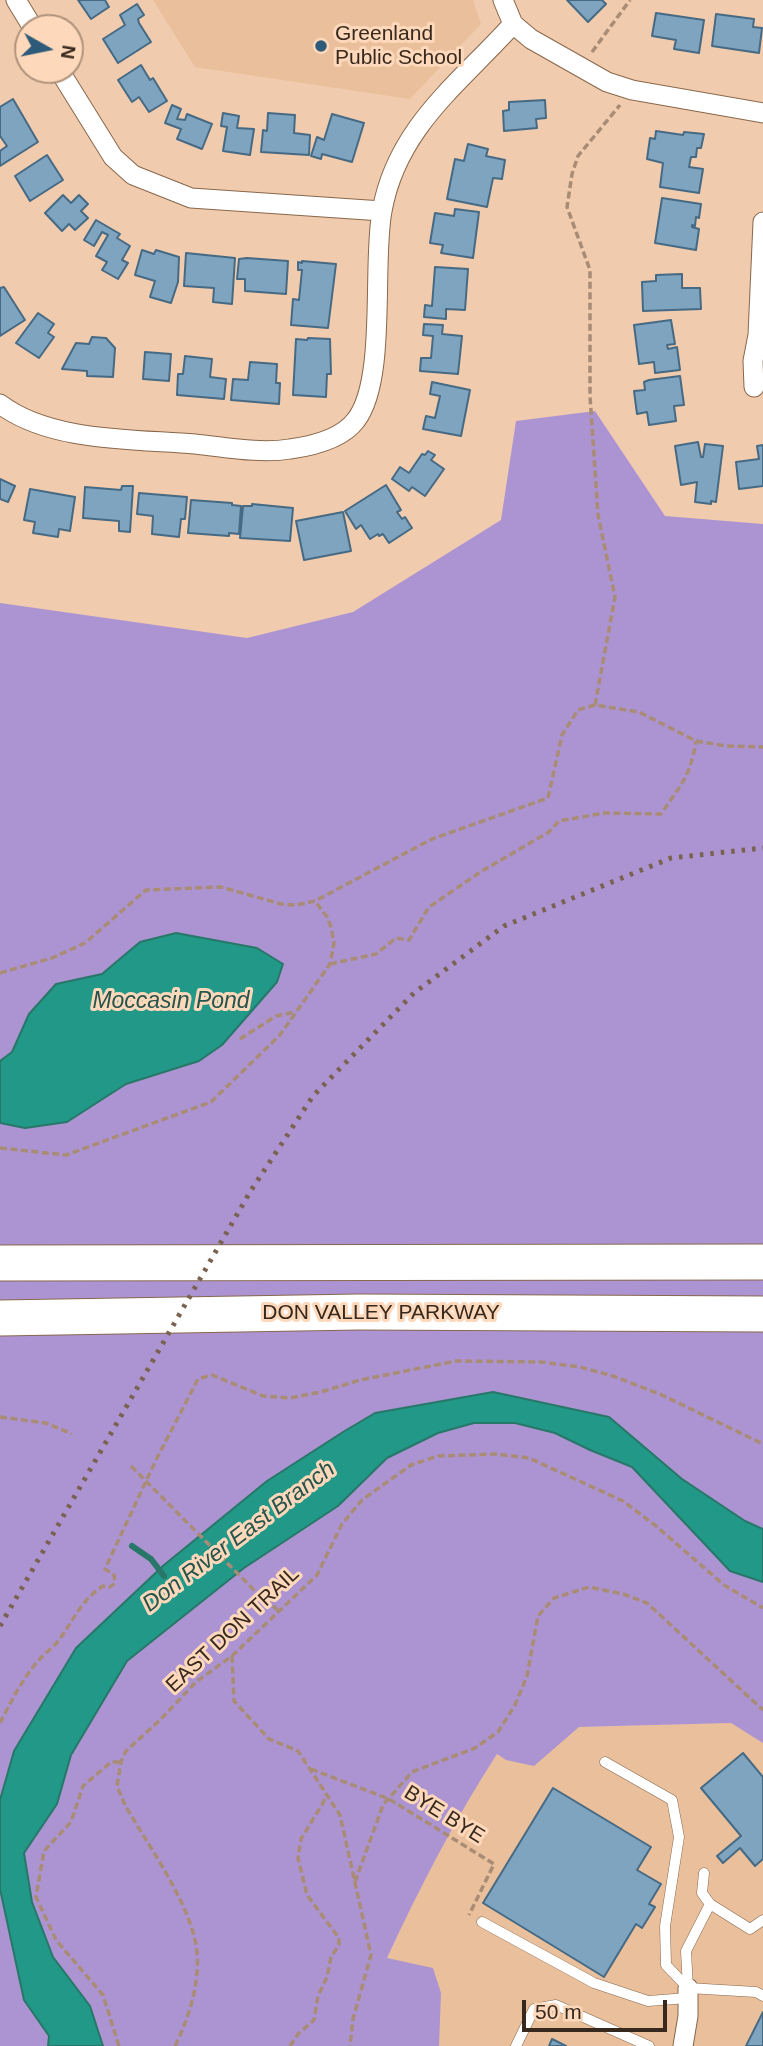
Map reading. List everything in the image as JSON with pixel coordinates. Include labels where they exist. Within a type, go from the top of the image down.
[{"type":"highway","points":[[0,1263],[754,1259]]},
{"type":"highway","name":"DON VALLEY PARKWAY","points":[[0,1318],[359,1312],[763,1314]]},
{"type":"street","points":[[503,0],[513,24],[531,39],[607,82],[632,90],[763,113]]},
{"type":"street","points":[[0,404],[16,416],[52,428],[92,435],[256,450],[289,450],[342,433],[356,420],[372,384],[382,211],[390,183],[410,136],[470,66],[513,24]]},
{"type":"street","points":[[69,84],[113,157],[133,175],[191,198],[382,211]]},
{"type":"street","points":[[754,387],[753,360],[758,335],[763,222]]},
{"type":"street","points":[[683,2046],[688,2016],[688,1993]]},
{"type":"lane","points":[[605,1762],[672,1800],[679,1837],[665,1926],[666,1965],[688,1993]]},
{"type":"lane","points":[[704,1873],[702,1893],[710,1905],[750,1929],[763,1920]]},
{"type":"lane","points":[[688,1993],[686,1951],[710,1905]]},
{"type":"lane","points":[[482,1923],[594,1983],[648,2001],[688,1993],[761,1991]]},
{"type":"lane","points":[[516,2046],[534,2009],[556,2005],[649,2046]]},
{"type":"path","points":[[580,68],[630,0]]},
{"type":"path","points":[[595,705],[615,597],[598,515],[590,396],[590,270],[584,249],[568,216],[567,207],[578,156],[632,90]]},
{"type":"path","points":[[0,973],[52,958],[85,943],[146,890],[221,887],[281,904],[296,905],[314,901],[432,839],[548,798],[562,735],[578,710],[595,705],[639,712],[696,741],[726,746],[763,747]]},
{"type":"path","points":[[330,964],[376,954],[396,938],[409,940],[429,907],[482,871],[550,831],[559,821],[604,813],[661,814],[692,766],[696,741]]},
{"type":"path","points":[[0,1148],[68,1154],[211,1102],[281,1035],[330,964],[334,943],[331,927],[327,917],[314,901]]},
{"type":"path","points":[[240,1039],[276,1016],[297,1012]]},
{"type":"path","points":[[0,1723],[38,1660],[59,1641],[76,1613],[97,1590],[115,1583],[114,1575],[105,1569],[198,1379],[212,1375],[263,1396],[290,1398],[360,1380],[456,1361],[541,1362],[580,1367],[613,1376],[662,1395],[763,1444]]},
{"type":"path","points":[[0,1417],[46,1423],[72,1434]]},
{"type":"path","name":"EAST DON TRAIL","points":[[121,1762],[135,1741],[160,1720],[196,1682],[232,1656],[317,1574],[342,1524],[362,1500],[411,1465],[438,1456],[496,1454],[529,1458],[623,1501],[723,1585],[763,1608]]},
{"type":"path","points":[[131,1466],[253,1589],[279,1611]]},
{"type":"path","points":[[355,1882],[383,1805],[412,1772],[475,1748],[498,1732],[515,1705],[527,1676],[538,1616],[554,1598],[589,1587],[623,1594],[648,1603],[763,1710]]},
{"type":"path","points":[[232,1656],[234,1702],[269,1738],[298,1751],[340,1815],[371,1955],[354,2019],[350,2046]]},
{"type":"path","points":[[119,2046],[103,1995],[56,1940],[36,1897],[44,1851],[71,1822],[83,1786],[111,1762],[121,1762],[117,1787],[188,1914],[196,1943],[197,1967],[192,2001],[175,2046]]},
{"type":"path","name":"BYE BYE","points":[[309,1768],[389,1799],[494,1864],[468,1914],[482,1923]]},
{"type":"path","points":[[290,2046],[298,2034],[314,2020],[318,1996],[327,1977],[331,1957],[339,1945],[339,1938],[307,1895],[298,1858],[301,1839],[326,1794]]},
{"type":"shaded area","name":"Greenland Public School","points":[[153,0],[473,0],[481,24],[410,99],[195,67]]},
{"type":"shaded area","points":[[595,411],[665,516],[763,524],[763,1743],[731,1723],[579,1727],[534,1766],[506,1760],[497,1754],[439,1854],[387,1958],[433,1968],[441,1993],[439,2046],[0,2046],[0,603],[247,638],[353,612],[501,520],[516,421]]},
{"type":"shaded area","points":[[763,1722],[763,2046],[384,2046],[384,1964],[426,1875],[472,1793],[513,1729]]},
{"type":"water","name":"Moccasin Pond","points":[[176,933],[257,948],[283,964],[277,982],[222,1045],[199,1061],[126,1084],[67,1122],[25,1128],[0,1123],[0,1061],[12,1052],[29,1014],[56,984],[102,974],[140,942]]},
{"type":"water","name":"Don River East Branch","points":[[493,1392],[609,1417],[682,1479],[745,1521],[763,1529],[763,1582],[730,1571],[632,1467],[555,1433],[515,1423],[474,1423],[438,1433],[387,1458],[338,1506],[244,1568],[127,1661],[71,1755],[57,1804],[24,1853],[32,1902],[53,1957],[90,2006],[103,2046],[48,2046],[49,2036],[24,2000],[0,1889],[0,1800],[14,1751],[76,1648],[164,1565],[267,1481],[343,1432],[375,1413]]},
{"type":"building","points":[[78,0],[105,0],[109,7],[91,19]]},
{"type":"building","points":[[567,0],[602,0],[606,4],[588,22]]},
{"type":"building","points":[[137,4],[144,15],[138,19],[139,23],[151,42],[118,63],[103,39],[125,25],[120,15]]},
{"type":"building","points":[[656,13],[704,20],[699,53],[674,49],[676,40],[652,36]]},
{"type":"building","points":[[716,14],[754,19],[753,27],[762,28],[759,53],[712,46]]},
{"type":"building","points":[[141,65],[150,80],[153,78],[167,101],[149,112],[139,97],[132,102],[118,80]]},
{"type":"building","points":[[13,99],[38,142],[0,166],[0,151],[7,146],[0,136],[0,107]]},
{"type":"building","points":[[545,100],[546,118],[536,119],[537,128],[504,131],[503,111],[509,110],[509,102]]},
{"type":"building","points":[[172,105],[181,109],[177,119],[185,120],[187,114],[212,124],[202,149],[177,139],[181,129],[165,123]]},
{"type":"building","points":[[223,113],[239,116],[237,128],[254,129],[250,155],[223,151],[227,127],[221,126]]},
{"type":"building","points":[[268,113],[295,115],[294,133],[310,135],[309,155],[261,152],[263,130],[267,131]]},
{"type":"building","points":[[332,114],[364,123],[352,162],[322,154],[321,159],[311,156],[317,137],[324,140]]},
{"type":"building","points":[[656,131],[683,135],[684,132],[704,134],[701,148],[697,148],[696,157],[691,157],[689,167],[703,169],[699,193],[660,187],[663,163],[647,159],[650,138],[655,139]]},
{"type":"building","points":[[468,144],[488,149],[486,156],[505,160],[502,179],[493,178],[487,207],[447,199],[455,159],[464,161]]},
{"type":"building","points":[[47,155],[63,180],[30,201],[15,176]]},
{"type":"building","points":[[63,195],[71,203],[79,195],[88,204],[81,211],[88,218],[75,230],[69,224],[62,231],[45,213]]},
{"type":"building","points":[[662,198],[701,204],[699,218],[696,217],[695,226],[692,225],[699,229],[696,250],[655,243]]},
{"type":"building","points":[[455,209],[479,212],[473,258],[441,253],[443,245],[430,243],[435,213],[454,216]]},
{"type":"building","points":[[96,220],[120,234],[117,238],[130,246],[122,260],[128,263],[118,279],[102,270],[107,262],[96,256],[108,235],[102,232],[94,246],[84,240]]},
{"type":"building","points":[[142,250],[154,254],[156,250],[179,257],[178,282],[171,303],[150,297],[155,281],[135,275]]},
{"type":"building","points":[[186,253],[235,258],[232,304],[213,302],[214,288],[184,286]]},
{"type":"building","points":[[239,259],[288,261],[286,294],[245,291],[245,279],[237,279]]},
{"type":"building","points":[[298,262],[336,264],[328,328],[291,325],[293,299],[299,300],[302,270],[298,270]]},
{"type":"building","points":[[435,267],[468,269],[465,310],[446,309],[446,319],[424,317],[425,305],[432,306]]},
{"type":"building","points":[[682,274],[682,288],[700,288],[701,309],[643,311],[642,282],[656,281],[656,275]]},
{"type":"building","points":[[4,287],[25,320],[0,336],[0,288]]},
{"type":"building","points":[[38,313],[54,324],[48,333],[54,337],[39,358],[16,343]]},
{"type":"building","points":[[671,320],[675,344],[667,345],[668,349],[677,347],[680,370],[655,373],[654,362],[639,364],[634,325]]},
{"type":"building","points":[[424,324],[443,325],[442,334],[462,336],[458,374],[420,371],[421,358],[431,358],[433,336],[423,335]]},
{"type":"building","points":[[92,337],[106,338],[115,348],[113,377],[87,376],[87,371],[62,369],[76,343],[89,344]]},
{"type":"building","points":[[296,339],[330,339],[331,374],[327,374],[326,397],[293,395]]},
{"type":"building","points":[[145,352],[171,354],[169,381],[143,379]]},
{"type":"building","points":[[185,356],[212,359],[210,377],[226,379],[224,399],[177,395],[178,374],[183,374]]},
{"type":"building","points":[[250,362],[277,364],[279,404],[231,400],[233,379],[248,380]]},
{"type":"building","points":[[680,376],[684,405],[674,406],[676,421],[649,425],[647,412],[637,414],[634,391],[645,390],[644,382],[649,380]]},
{"type":"building","points":[[432,382],[470,390],[461,436],[423,429],[426,416],[435,418],[440,396],[430,394]]},
{"type":"building","points":[[698,442],[701,457],[705,444],[723,446],[716,502],[711,501],[711,504],[695,502],[697,482],[681,485],[675,446]]},
{"type":"building","points":[[763,445],[763,486],[739,489],[736,462],[759,459],[757,446]]},
{"type":"building","points":[[428,451],[435,455],[431,460],[444,469],[425,496],[412,487],[409,491],[392,479],[400,467],[409,473],[422,454],[425,455]]},
{"type":"building","points":[[0,479],[15,486],[8,502],[0,499]]},
{"type":"building","points":[[386,485],[401,510],[397,512],[402,519],[405,517],[412,528],[389,543],[383,534],[370,539],[361,525],[356,529],[345,511]]},
{"type":"building","points":[[122,486],[133,486],[130,532],[119,531],[119,521],[83,518],[85,487],[121,490]]},
{"type":"building","points":[[30,489],[75,497],[70,531],[59,529],[58,537],[33,533],[35,522],[24,520]]},
{"type":"building","points":[[139,493],[187,497],[185,519],[181,519],[179,537],[152,534],[153,516],[137,514]]},
{"type":"building","points":[[191,500],[241,506],[239,534],[229,533],[229,536],[188,533]]},
{"type":"building","points":[[252,504],[293,508],[290,541],[240,538],[243,506]]},
{"type":"building","points":[[343,512],[351,551],[304,560],[296,521]]},
{"type":"building","points":[[743,1753],[763,1777],[763,1859],[755,1866],[740,1848],[723,1863],[717,1856],[741,1836],[701,1788]]},
{"type":"building","points":[[553,1788],[651,1847],[637,1870],[661,1884],[649,1904],[655,1907],[642,1928],[636,1924],[604,1977],[483,1903]]},
{"type":"building","points":[[763,2012],[763,2046],[746,2046]]},
{"type":"building","points":[[552,2039],[566,2046],[549,2046]]},
{"type":"waterway","name":"Don River East Branch","points":[[132,1546],[151,1559],[164,1576]]},
{"type":"railway","points":[[0,1626],[250,1192],[313,1096],[414,993],[504,926],[671,858],[763,848]]},
{"type":"place","name":"Greenland Public School","points":[[321,46]]}]
